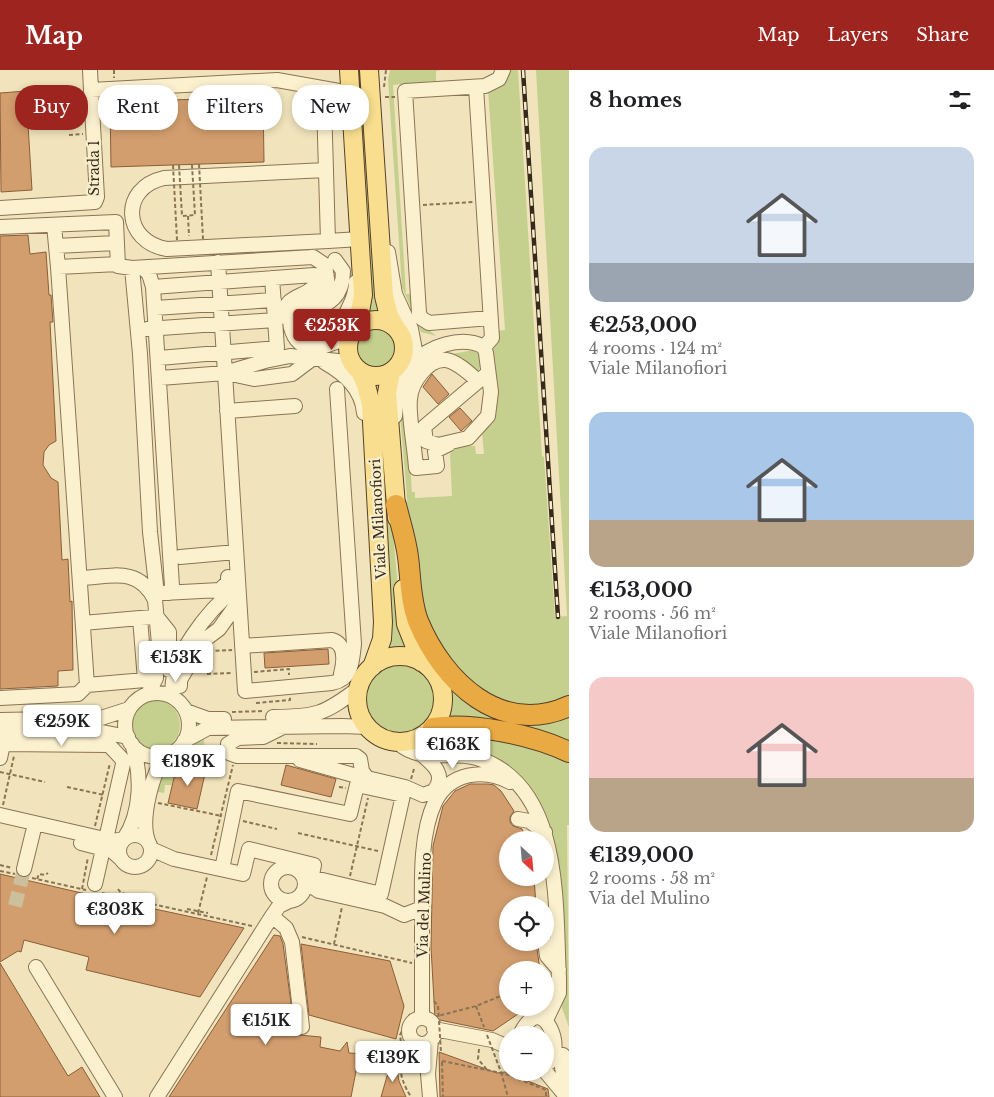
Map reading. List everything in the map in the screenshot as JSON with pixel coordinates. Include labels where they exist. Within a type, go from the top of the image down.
[{"type":"highway","points":[[387,508],[408,556],[410,589],[418,620],[434,652],[458,683],[488,705],[520,715],[546,714],[569,706]]},
{"type":"highway","points":[[433,728],[469,726],[542,742],[569,752]]},
{"type":"main road","points":[[349,70],[350,85]]},
{"type":"main road","points":[[369,70],[384,296],[390,316],[404,329]]},
{"type":"main road","points":[[375,161],[381,126],[379,89],[382,70]]},
{"type":"main road","points":[[352,130],[364,295],[348,350],[357,369],[370,376],[381,376],[399,366],[404,352],[402,337],[404,329]]},
{"type":"main road","points":[[355,330],[372,320],[381,320],[404,329]]},
{"type":"main road","name":"Viale Milanofiori","points":[[357,369],[371,404],[406,624],[421,662],[432,670],[443,690],[443,708],[433,728]]},
{"type":"main road","name":"Viale Milanofiori","points":[[359,688],[372,667],[382,639],[384,622],[387,508],[387,393],[391,372]]},
{"type":"main road","points":[[372,667],[388,658],[396,656],[421,662]]},
{"type":"main road","points":[[359,688],[358,708],[368,727],[381,738],[397,742],[418,739],[433,728]]},
{"type":"street","points":[[90,70],[91,90],[277,80],[305,85]]},
{"type":"street","points":[[490,318],[429,323],[421,318],[419,313],[405,91],[493,84],[499,79],[503,70]]},
{"type":"street","points":[[476,86],[492,338],[484,347],[483,377],[491,392],[488,416],[468,438],[438,445],[426,441],[424,427],[483,377]]},
{"type":"street","name":"Strada 1","points":[[0,208],[95,202],[97,197],[91,90]]},
{"type":"street","points":[[325,130],[328,241]]},
{"type":"street","points":[[323,260],[339,268],[340,279],[324,301],[308,308],[296,318],[297,329],[303,336],[314,340],[324,337],[335,328],[354,298],[356,284],[355,268],[360,245],[328,241],[158,248],[144,240],[136,227],[132,212],[134,198],[154,180],[326,170]]},
{"type":"street","points":[[0,227],[116,222],[118,264]]},
{"type":"street","points":[[54,225],[87,685]]},
{"type":"street","points":[[56,246],[116,243]]},
{"type":"street","points":[[58,267],[118,264],[118,266],[138,268],[221,265],[283,258],[323,260],[340,265],[344,290],[341,298],[332,305],[308,308]]},
{"type":"street","points":[[159,358],[278,348],[281,321],[286,306],[291,299],[313,288],[321,278],[323,260]]},
{"type":"street","points":[[298,342],[290,322],[292,313],[297,307],[317,300],[323,294],[328,285],[323,260]]},
{"type":"street","points":[[83,578],[128,575],[160,596],[220,590],[228,582],[236,552],[222,324],[221,265]]},
{"type":"street","points":[[138,268],[149,274],[153,287],[167,488],[175,554],[171,570],[172,586],[160,596]]},
{"type":"street","points":[[0,815],[98,843],[112,851],[131,867],[140,866],[149,850],[146,818],[155,772],[167,755],[177,749],[184,741],[188,732],[169,700],[163,665],[163,632],[157,617],[160,596],[152,553],[139,330],[138,268]]},
{"type":"street","points":[[153,287],[314,275]]},
{"type":"street","points":[[272,278],[274,300],[281,321],[298,342],[304,346],[321,347],[330,345],[355,330]]},
{"type":"street","points":[[155,308],[274,300]]},
{"type":"street","points":[[139,330],[281,321]]},
{"type":"street","points":[[442,345],[443,322]]},
{"type":"street","points":[[404,329],[424,341],[442,345],[472,343],[484,347]]},
{"type":"street","points":[[404,329],[415,350],[413,364]]},
{"type":"street","points":[[225,373],[243,376],[269,371],[272,367],[290,356],[308,363],[336,369],[349,380],[363,402],[370,497],[387,508],[402,489],[395,413],[396,396],[402,381],[413,364],[426,352],[442,345]]},
{"type":"street","points":[[454,442],[435,452],[437,466],[416,468],[409,400],[412,386],[433,362],[446,360],[483,377]]},
{"type":"street","points":[[160,378],[272,367],[292,374],[308,363],[338,361],[357,369]]},
{"type":"street","points":[[233,567],[238,591],[245,691],[332,683],[346,678],[352,657],[337,389]]},
{"type":"street","points":[[228,411],[295,406]]},
{"type":"street","points":[[144,427],[163,426]]},
{"type":"street","points":[[148,490],[167,488]]},
{"type":"street","points":[[152,553],[236,552]]},
{"type":"street","points":[[169,700],[182,666],[202,634],[204,621],[217,603],[238,591]]},
{"type":"street","points":[[169,700],[238,591]]},
{"type":"street","points":[[83,623],[157,617]]},
{"type":"street","points":[[0,698],[78,694],[87,685],[145,680],[140,618]]},
{"type":"street","points":[[242,648],[338,641],[342,652],[343,666],[341,674],[332,683]]},
{"type":"street","name":"Viale Milanofiori","points":[[169,700],[208,719],[313,716],[334,707],[359,688]]},
{"type":"street","points":[[120,858],[119,848],[133,825],[138,798],[138,772],[125,728],[129,709],[134,703],[169,700]]},
{"type":"street","points":[[0,720],[101,718],[129,709]]},
{"type":"street","points":[[184,741],[208,728],[285,726],[368,727]]},
{"type":"street","points":[[285,726],[263,737],[234,739],[228,744],[227,749],[232,756],[358,757],[363,774],[372,780],[405,787],[418,794],[431,792],[438,786],[439,773],[434,765],[421,754]]},
{"type":"street","points":[[4,745],[94,732],[130,741],[137,750],[151,756],[167,755]]},
{"type":"street","points":[[397,742],[406,751],[435,756],[476,757],[496,766],[523,792],[536,810],[545,831]]},
{"type":"street","points":[[4,745],[104,743],[117,752],[123,760],[98,843],[96,889]]},
{"type":"street","name":"Via del Mulino","points":[[428,1074],[433,1023],[422,998],[422,865],[430,818],[436,801],[445,788],[470,774],[480,772],[509,781],[523,792]]},
{"type":"street","points":[[0,825],[98,843],[124,839],[134,835],[149,850],[167,857],[216,868],[243,874],[249,849],[314,865],[312,875],[314,878],[381,894],[403,795],[357,785],[350,814],[238,791],[226,818],[216,868]]},
{"type":"street","points":[[518,819],[537,825],[544,831]]},
{"type":"street","points":[[25,874],[33,832]]},
{"type":"street","points":[[272,916],[274,904],[272,878],[282,869],[297,870],[298,893]]},
{"type":"street","points":[[547,1018],[558,994],[559,970],[553,886]]},
{"type":"street","points":[[273,891],[279,899],[298,893],[319,891],[385,906],[404,915],[411,924],[422,951]]},
{"type":"street","points":[[158,1097],[263,929],[279,906],[298,893]]},
{"type":"street","points":[[385,906],[408,905],[422,908]]},
{"type":"street","points":[[404,915],[422,908]]},
{"type":"street","points":[[272,916],[286,928],[292,942],[302,1027]]},
{"type":"street","points":[[546,951],[547,956],[559,970]]},
{"type":"street","points":[[36,967],[115,1097]]},
{"type":"street","points":[[526,1026],[533,1020],[547,1018],[555,1020],[565,1032],[567,1040],[562,1067],[567,1097]]},
{"type":"street","points":[[433,1023],[425,1044],[410,1042],[411,1025],[433,1023],[499,1044]]},
{"type":"street","points":[[487,1041],[499,1038]]},
{"type":"street","name":"Via del Mulino","points":[[410,1042],[425,1060],[430,1097]]},
{"type":"street","points":[[554,1062],[563,1055]]},
{"type":"street","points":[[553,1081],[567,1097]]},
{"type":"path","points":[[385,97],[386,70]]},
{"type":"path","points":[[180,165],[182,216],[188,216],[195,215],[192,164]]},
{"type":"path","points":[[199,164],[202,239]]},
{"type":"path","points":[[173,165],[177,240]]},
{"type":"path","points":[[412,206],[483,202]]},
{"type":"path","points":[[188,216],[189,239]]},
{"type":"path","points":[[207,642],[242,648]]},
{"type":"path","points":[[0,815],[10,774],[4,745]]},
{"type":"path","points":[[82,889],[98,843],[106,776],[112,758],[117,752]]},
{"type":"path","points":[[198,912],[216,868],[234,762],[229,760]]},
{"type":"path","points":[[0,772],[45,782]]},
{"type":"path","points":[[162,806],[163,803],[276,829]]},
{"type":"path","points":[[298,833],[390,854]]},
{"type":"path","points":[[4,866],[1,871],[25,874],[38,879],[82,889],[96,889],[130,899],[207,914],[263,929]]},
{"type":"path","points":[[38,879],[38,874],[45,875],[48,873]]},
{"type":"path","points":[[118,889],[121,893],[139,897],[142,895]]},
{"type":"path","points":[[186,904],[187,910]]},
{"type":"path","points":[[207,914],[213,910]]},
{"type":"path","points":[[290,935],[414,963]]},
{"type":"path","points":[[433,1023],[499,997]]},
{"type":"path","points":[[410,1042],[401,1043],[400,1035],[418,998],[432,999],[438,1006],[433,1023],[441,1052]]},
{"type":"path","points":[[476,1006],[487,1041],[499,1068]]},
{"type":"path","points":[[487,1041],[478,1059],[488,1071]]},
{"type":"path","points":[[410,1042],[420,1061],[425,1060]]},
{"type":"path","points":[[410,1042],[400,1060],[400,1070],[411,1097]]},
{"type":"path","points":[[443,1097],[442,1061],[499,1073]]},
{"type":"path","points":[[503,1081],[508,1097]]},
{"type":"path","points":[[522,1081],[546,1090],[546,1097]]},
{"type":"green space","points":[[355,70],[365,70],[366,85],[356,85]]},
{"type":"green space","points":[[390,70],[442,70],[436,71],[436,81],[393,85],[406,294],[413,294],[417,319],[436,336],[421,332],[402,287],[388,79]]},
{"type":"green space","points":[[509,70],[518,70],[542,456],[544,457],[555,617],[567,616],[536,70],[569,70],[569,702],[536,711],[503,706],[483,695],[458,674],[437,648],[429,634],[417,603],[412,577],[400,416],[402,415],[408,383],[423,365],[445,356],[475,350],[483,358],[479,370],[473,371],[448,358],[432,362],[418,375],[407,399],[412,492],[415,492],[415,498],[452,496],[450,454],[455,446],[475,446],[476,454],[484,454],[482,432],[493,423],[496,414],[492,352],[497,341],[496,331],[505,330],[488,90],[502,83]]},
{"type":"green space","points":[[359,130],[369,130],[380,310],[370,311]]},
{"type":"green space","points":[[376,329],[389,335],[395,348],[389,361],[376,367],[363,361],[357,348],[363,335]]},
{"type":"green space","points":[[373,381],[382,381],[380,394],[400,608],[413,653],[397,651],[382,654]]},
{"type":"green space","points":[[401,663],[421,669],[431,679],[437,699],[431,719],[421,729],[401,735],[381,729],[371,719],[365,699],[371,679],[381,669]]},
{"type":"green space","points":[[445,679],[483,708],[569,710],[569,747],[445,722],[449,708]]},
{"type":"green space","points":[[155,700],[165,702],[173,707],[178,715],[180,725],[178,735],[173,743],[165,748],[155,750],[145,748],[137,743],[132,735],[130,725],[132,715],[137,707],[145,702]]},
{"type":"green space","points":[[464,730],[569,757],[569,825],[567,825],[569,1027],[562,1008],[554,831],[550,831],[509,771],[408,747],[426,740],[436,733]]},
{"type":"green space","points":[[204,739],[205,762],[199,763],[174,778],[172,785],[165,785],[164,793],[158,792],[160,775],[163,770],[177,762],[195,743]]},
{"type":"building","points":[[15,92],[15,130],[28,130],[32,190],[1,192],[0,93]]},
{"type":"building","points":[[188,99],[188,130],[264,130],[264,162],[111,167],[110,130],[178,130],[178,100]]},
{"type":"building","points":[[28,235],[30,254],[46,252],[49,295],[51,295],[53,322],[50,322],[56,441],[49,445],[44,452],[43,465],[51,478],[58,482],[62,560],[68,559],[70,602],[72,601],[73,670],[58,671],[58,686],[0,689],[0,236]]},
{"type":"building","points":[[432,374],[449,394],[438,404],[423,387]]},
{"type":"building","points":[[460,408],[472,421],[461,431],[449,417]]},
{"type":"building","points":[[328,649],[329,664],[265,668],[264,653]]},
{"type":"building","points":[[199,763],[207,765],[197,809],[168,803],[174,778]]},
{"type":"building","points":[[286,765],[336,779],[331,797],[281,785]]},
{"type":"building","points":[[470,784],[488,784],[494,785],[501,791],[514,811],[510,817],[510,822],[513,826],[523,831],[499,831],[499,886],[535,886],[535,896],[499,896],[499,951],[537,951],[539,961],[499,961],[499,1016],[515,1016],[493,1031],[435,1019],[431,947],[433,846],[443,806],[455,791]]},
{"type":"building","points":[[0,874],[244,928],[200,997],[86,970],[89,957],[24,940],[21,952],[18,951],[0,962]]},
{"type":"building","points":[[274,935],[280,936],[283,944],[295,1033],[321,1037],[320,1047],[340,1051],[347,1042],[349,1053],[366,1054],[362,1061],[358,1061],[351,1097],[169,1097]]},
{"type":"building","points":[[301,944],[390,961],[404,1006],[396,1039],[309,1015]]},
{"type":"building","points":[[0,963],[68,1076],[82,1067],[100,1097],[0,1097]]},
{"type":"building","points":[[394,1052],[399,1081],[406,1097],[381,1097]]},
{"type":"building","points":[[439,1052],[499,1073],[499,1081],[528,1081],[548,1089],[549,1097],[440,1097]]},
{"type":"tunnel","points":[[15,906],[24,869]]},
{"type":"railway","points":[[523,70],[558,617]]}]
